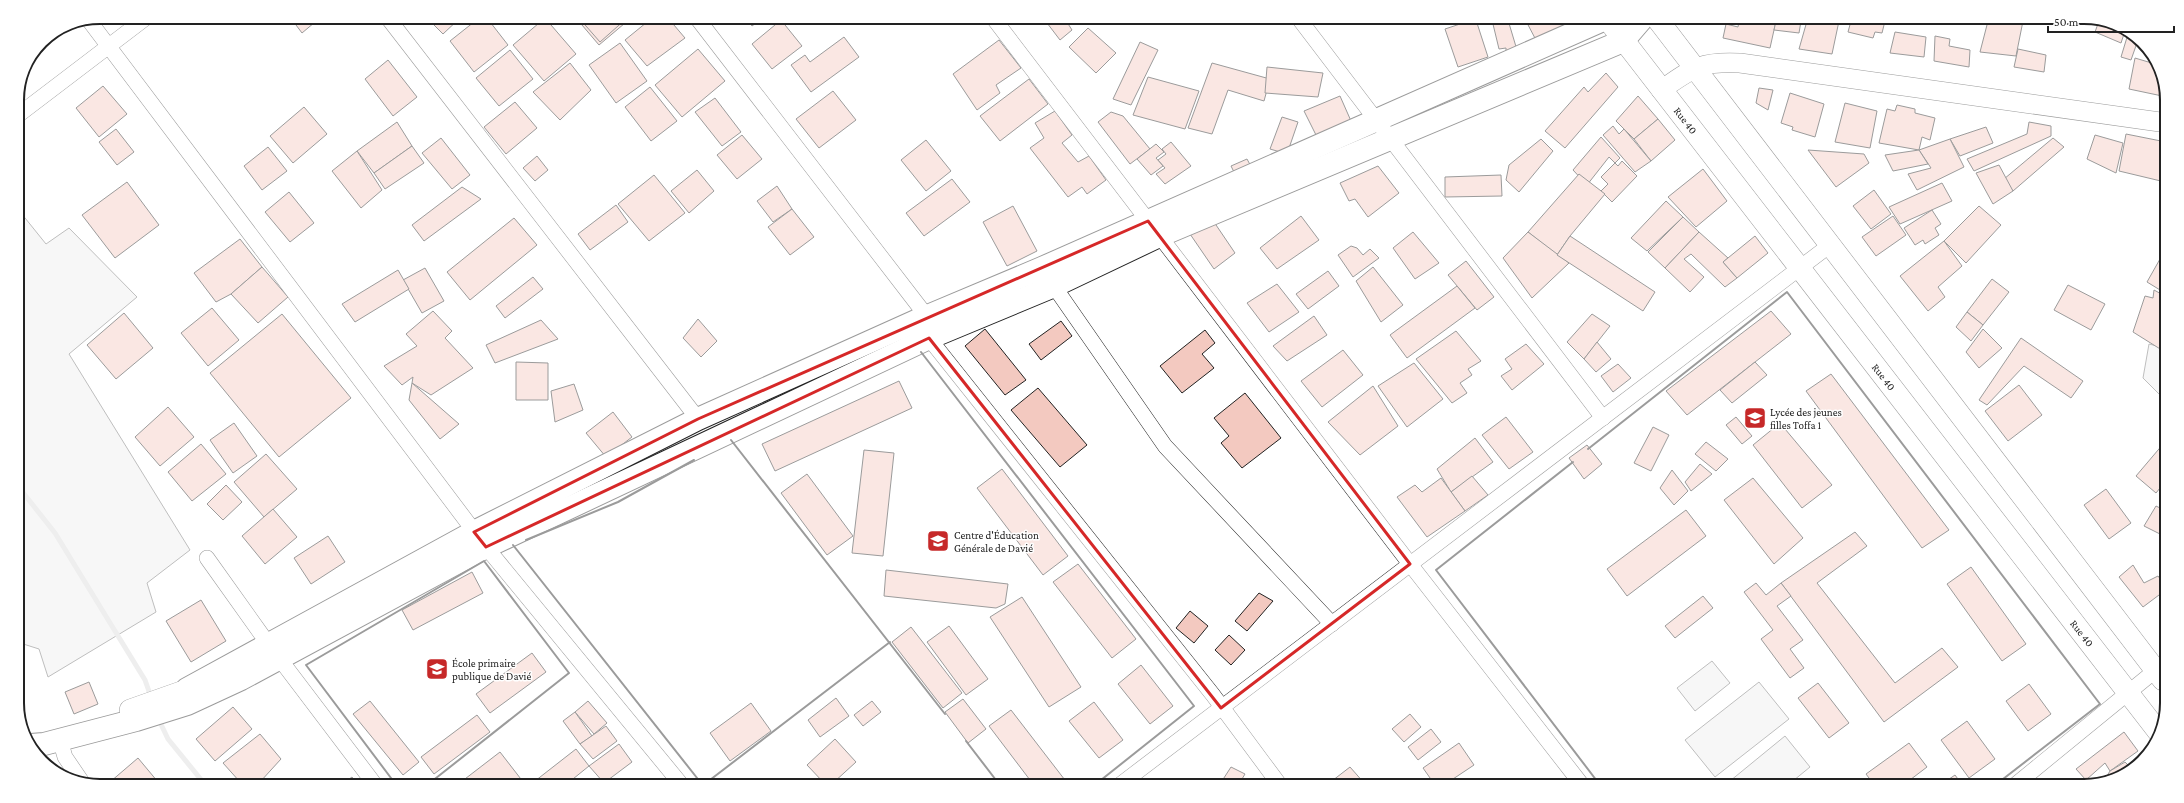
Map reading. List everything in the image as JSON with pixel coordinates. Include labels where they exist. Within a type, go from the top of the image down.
[{"type":"main road","points":[[1385,129],[1595,24]]},
{"type":"main road","name":"Rue 40","points":[[1611,24],[2156,728]]},
{"type":"main road","points":[[480,540],[1042,268],[1153,229],[1385,129],[1623,40],[1637,24]]},
{"type":"main road","points":[[1661,24],[1693,68],[2159,675]]},
{"type":"main road","points":[[37,745],[60,740],[184,698],[274,652],[698,419],[924,326],[1054,286],[1153,229]]},
{"type":"main road","points":[[30,731],[133,715]]},
{"type":"street","points":[[92,24],[480,540],[677,779]]},
{"type":"street","points":[[24,111],[137,24]]},
{"type":"street","points":[[393,24],[698,419]]},
{"type":"street","points":[[701,24],[924,326],[1213,695],[1221,708],[1275,779]]},
{"type":"street","points":[[998,24],[1410,564],[1577,779]]},
{"type":"street","points":[[1303,24],[1385,129],[1603,418]]},
{"type":"street","points":[[1661,90],[1693,68],[1716,62],[1740,63],[2160,122]]},
{"type":"street","points":[[1128,779],[1830,245]]},
{"type":"street","points":[[1042,268],[1165,446],[1332,624]]},
{"type":"street","points":[[207,558],[274,652],[371,779]]},
{"type":"street","points":[[2023,779],[2129,692],[2159,675]]},
{"type":"street","points":[[60,740],[64,757],[78,776]]},
{"type":"highlighted area","points":[[1148,221],[1410,564],[1221,708],[929,338],[486,547],[474,532],[698,419]]},
{"type":"shaded area","points":[[24,217],[46,244],[69,228],[137,297],[69,354],[190,550],[147,583],[156,612],[48,677],[39,649],[24,644]]},
{"type":"shaded area","points":[[2149,344],[2160,347],[2160,395],[2143,378]]},
{"type":"shaded area","points":[[1712,661],[1730,683],[1695,711],[1677,688]]},
{"type":"shaded area","points":[[1759,682],[1789,719],[1715,777],[1685,740]]},
{"type":"shaded area","points":[[1785,736],[1810,767],[1795,779],[1732,779]]},
{"type":"building","points":[[295,24],[313,24],[302,33]]},
{"type":"building","points":[[433,24],[454,24],[443,34]]},
{"type":"building","points":[[471,24],[492,24],[508,45],[474,72],[450,41]]},
{"type":"building","points":[[538,24],[550,24],[576,54],[544,81],[513,45]]},
{"type":"building","points":[[581,24],[624,24],[599,45]]},
{"type":"building","points":[[584,24],[620,24],[600,42]]},
{"type":"building","points":[[645,24],[673,24],[685,38],[647,66],[625,40]]},
{"type":"building","points":[[776,24],[784,24],[802,46],[772,69],[752,44]]},
{"type":"building","points":[[1048,24],[1068,24],[1072,30],[1060,40]]},
{"type":"building","points":[[1460,24],[1477,24],[1488,57],[1458,67],[1445,29]]},
{"type":"building","points":[[1493,24],[1509,24],[1517,50],[1506,57],[1506,48],[1499,49]]},
{"type":"building","points":[[1528,24],[1571,24],[1537,42]]},
{"type":"building","points":[[1726,24],[1738,27],[1738,24],[1775,24],[1770,48],[1723,38]]},
{"type":"building","points":[[1775,24],[1800,24],[1799,33],[1774,30]]},
{"type":"building","points":[[1806,24],[1838,24],[1832,54],[1799,49]]},
{"type":"building","points":[[1850,24],[1884,24],[1882,33],[1875,32],[1873,38],[1848,32]]},
{"type":"building","points":[[1987,24],[2022,24],[2016,56],[1980,52]]},
{"type":"building","points":[[2098,25],[2099,25],[2124,35],[2121,43],[2095,32]]},
{"type":"building","points":[[1088,28],[1116,53],[1096,73],[1069,47]]},
{"type":"building","points":[[1895,32],[1926,37],[1924,57],[1890,53]]},
{"type":"building","points":[[1935,36],[1950,39],[1949,46],[1970,50],[1969,67],[1934,61]]},
{"type":"building","points":[[844,37],[859,57],[811,92],[791,65],[805,55],[810,62]]},
{"type":"building","points":[[2127,38],[2136,45],[2131,60],[2121,57]]},
{"type":"building","points":[[999,40],[1021,68],[996,85],[1000,93],[977,110],[953,74]]},
{"type":"building","points":[[1140,42],[1158,50],[1131,105],[1113,99]]},
{"type":"building","points":[[620,43],[647,81],[616,103],[589,65]]},
{"type":"building","points":[[698,49],[725,81],[682,117],[655,85]]},
{"type":"building","points":[[2018,49],[2046,55],[2044,72],[2014,67]]},
{"type":"building","points":[[510,50],[533,79],[499,106],[476,78]]},
{"type":"building","points":[[2135,58],[2150,63],[2159,85],[2160,96],[2129,89]]},
{"type":"building","points":[[388,60],[417,97],[393,116],[365,79]]},
{"type":"building","points":[[570,63],[591,90],[560,120],[533,92]]},
{"type":"building","points":[[1212,63],[1270,79],[1264,101],[1228,90],[1212,134],[1188,128]]},
{"type":"building","points":[[1267,67],[1323,73],[1318,97],[1265,93]]},
{"type":"building","points":[[1606,73],[1618,87],[1565,148],[1545,131],[1584,87],[1588,92]]},
{"type":"building","points":[[1148,77],[1199,91],[1185,129],[1133,115]]},
{"type":"building","points":[[1029,79],[1048,104],[1000,141],[980,116]]},
{"type":"building","points":[[103,86],[127,114],[99,137],[76,108]]},
{"type":"building","points":[[650,87],[677,121],[651,141],[625,107]]},
{"type":"building","points":[[1759,88],[1773,90],[1768,110],[1756,103]]},
{"type":"building","points":[[833,91],[856,120],[819,148],[796,119]]},
{"type":"building","points":[[1790,93],[1824,104],[1815,137],[1792,130],[1793,127],[1781,123]]},
{"type":"building","points":[[1340,96],[1351,121],[1317,137],[1304,111]]},
{"type":"building","points":[[1638,96],[1658,119],[1634,139],[1616,121]]},
{"type":"building","points":[[715,98],[741,132],[722,146],[695,112]]},
{"type":"building","points":[[515,102],[537,128],[506,154],[484,127]]},
{"type":"building","points":[[1845,103],[1877,111],[1870,148],[1835,142]]},
{"type":"building","points":[[1897,105],[1915,109],[1915,113],[1935,118],[1930,140],[1922,137],[1919,150],[1879,143],[1887,109],[1895,111]]},
{"type":"building","points":[[304,107],[327,134],[293,163],[270,136]]},
{"type":"building","points":[[1055,111],[1072,135],[1062,143],[1078,162],[1089,156],[1106,180],[1087,194],[1082,187],[1068,197],[1030,148],[1044,138],[1035,123]]},
{"type":"building","points":[[1111,112],[1123,116],[1150,149],[1130,164],[1098,122]]},
{"type":"building","points":[[1282,117],[1298,122],[1287,154],[1270,149]]},
{"type":"building","points":[[1658,119],[1675,140],[1651,161],[1634,139]]},
{"type":"building","points":[[397,122],[412,146],[374,173],[357,151]]},
{"type":"building","points":[[2029,122],[2051,126],[2051,136],[1974,171],[1967,159],[2027,134]]},
{"type":"building","points":[[1613,126],[1619,134],[1624,129],[1651,161],[1635,172],[1603,135]]},
{"type":"building","points":[[1986,127],[1993,143],[1960,156],[1950,139]]},
{"type":"building","points":[[116,129],[134,152],[117,165],[99,142]]},
{"type":"building","points":[[2126,134],[2160,141],[2160,181],[2119,171]]},
{"type":"building","points":[[742,135],[762,159],[737,179],[717,155]]},
{"type":"building","points":[[2095,135],[2123,143],[2116,173],[2087,159]]},
{"type":"building","points":[[1601,137],[1620,158],[1615,163],[1609,157],[1587,185],[1573,170]]},
{"type":"building","points":[[441,138],[470,175],[452,189],[422,153]]},
{"type":"building","points":[[2053,138],[2064,147],[2013,191],[2004,179]]},
{"type":"building","points":[[1541,139],[1553,151],[1519,192],[1506,180],[1509,165]]},
{"type":"building","points":[[1950,139],[1964,167],[1917,190],[1908,174],[1931,168],[1919,150]]},
{"type":"building","points":[[926,140],[951,171],[926,191],[901,160]]},
{"type":"building","points":[[1171,142],[1191,166],[1165,184],[1156,174],[1165,168],[1158,160],[1166,154],[1162,149]]},
{"type":"building","points":[[1156,144],[1164,152],[1156,158],[1163,166],[1151,175],[1137,159]]},
{"type":"building","points":[[412,146],[424,163],[385,189],[374,173]]},
{"type":"building","points":[[268,147],[287,171],[262,190],[244,166]]},
{"type":"building","points":[[1808,150],[1864,154],[1869,163],[1836,187]]},
{"type":"building","points":[[1919,150],[1928,164],[1893,171],[1885,155]]},
{"type":"building","points":[[357,151],[382,190],[361,208],[332,171]]},
{"type":"building","points":[[537,156],[548,170],[535,181],[523,168]]},
{"type":"building","points":[[1247,159],[1253,170],[1237,178],[1231,166]]},
{"type":"building","points":[[1622,161],[1637,176],[1612,202],[1601,191],[1608,184],[1601,177],[1615,163],[1618,166]]},
{"type":"building","points":[[1999,165],[2013,191],[1993,204],[1976,173]]},
{"type":"building","points":[[1378,166],[1399,193],[1368,217],[1355,199],[1349,201],[1340,183]]},
{"type":"building","points":[[1703,169],[1727,201],[1696,227],[1668,197]]},
{"type":"building","points":[[697,170],[714,191],[689,213],[671,191]]},
{"type":"building","points":[[1579,174],[1605,194],[1570,236],[1557,255],[1528,232]]},
{"type":"building","points":[[654,175],[685,213],[649,241],[618,204]]},
{"type":"building","points":[[1501,175],[1502,196],[1445,197],[1445,177]]},
{"type":"building","points":[[952,179],[970,202],[924,236],[906,213]]},
{"type":"building","points":[[127,182],[159,225],[115,258],[82,215]]},
{"type":"building","points":[[1942,183],[1952,201],[1900,224],[1889,207]]},
{"type":"building","points":[[777,186],[792,209],[773,222],[757,201]]},
{"type":"building","points":[[462,187],[481,199],[424,241],[412,225]]},
{"type":"building","points":[[1874,190],[1891,214],[1871,229],[1853,206]]},
{"type":"building","points":[[289,192],[314,223],[290,242],[265,212]]},
{"type":"building","points":[[1666,201],[1683,217],[1647,251],[1631,238]]},
{"type":"building","points":[[616,205],[628,222],[590,250],[578,234]]},
{"type":"building","points":[[1013,206],[1037,251],[1007,266],[983,222]]},
{"type":"building","points":[[1979,206],[2001,225],[1966,263],[1944,241]]},
{"type":"building","points":[[792,209],[814,237],[790,255],[768,227]]},
{"type":"building","points":[[1932,210],[1941,224],[1935,228],[1939,235],[1925,244],[1923,240],[1915,245],[1904,228]]},
{"type":"building","points":[[1301,216],[1319,240],[1277,269],[1260,248]]},
{"type":"building","points":[[1893,216],[1906,235],[1876,256],[1862,237]]},
{"type":"building","points":[[1683,217],[1699,232],[1665,268],[1648,252]]},
{"type":"building","points":[[514,218],[537,245],[470,300],[447,272]]},
{"type":"building","points":[[1214,222],[1235,253],[1214,269],[1190,234]]},
{"type":"building","points":[[1413,232],[1439,263],[1415,279],[1393,248]]},
{"type":"building","points":[[1528,232],[1569,263],[1532,298],[1503,258]]},
{"type":"building","points":[[1699,232],[1728,258],[1723,262],[1737,278],[1725,287],[1691,254],[1684,259],[1704,277],[1690,292],[1665,268]]},
{"type":"building","points":[[1570,236],[1655,292],[1643,311],[1557,255]]},
{"type":"building","points":[[1755,236],[1768,253],[1737,278],[1723,262]]},
{"type":"building","points":[[240,239],[262,267],[231,294],[216,302],[194,273]]},
{"type":"building","points":[[1944,241],[1962,266],[1938,287],[1945,297],[1928,311],[1900,276]]},
{"type":"building","points":[[1351,246],[1357,248],[1363,255],[1370,249],[1379,258],[1353,277],[1338,255]]},
{"type":"building","points":[[2160,259],[2160,290],[2147,282]]},
{"type":"building","points":[[1466,261],[1494,297],[1477,310],[1448,275]]},
{"type":"building","points":[[262,267],[288,297],[258,323],[231,294]]},
{"type":"building","points":[[1373,267],[1403,305],[1381,322],[1356,281]]},
{"type":"building","points":[[425,268],[444,301],[422,313],[403,280]]},
{"type":"building","points":[[398,270],[409,289],[355,322],[342,304]]},
{"type":"building","points":[[1328,271],[1339,286],[1308,309],[1296,294]]},
{"type":"building","points":[[533,277],[543,289],[505,318],[496,306]]},
{"type":"building","points":[[1992,279],[2009,292],[1983,325],[1967,312]]},
{"type":"building","points":[[1277,284],[1299,312],[1269,332],[1247,303]]},
{"type":"building","points":[[2068,285],[2105,304],[2091,330],[2054,310]]},
{"type":"building","points":[[1457,286],[1475,308],[1407,358],[1390,335]]},
{"type":"building","points":[[2154,290],[2160,293],[2160,349],[2133,332],[2145,296],[2153,298]]},
{"type":"building","points":[[212,308],[239,340],[208,366],[181,333]]},
{"type":"building","points":[[433,311],[452,331],[445,338],[473,368],[431,395],[412,383],[413,377],[402,385],[384,366],[417,346],[406,334]]},
{"type":"building","points":[[1771,311],[1791,334],[1687,415],[1666,391]]},
{"type":"building","points":[[1967,312],[1983,325],[1971,341],[1956,327]]},
{"type":"building","points":[[124,313],[153,348],[116,379],[87,345]]},
{"type":"building","points":[[282,314],[351,398],[279,457],[210,373]]},
{"type":"building","points":[[1592,314],[1610,326],[1584,359],[1567,342]]},
{"type":"building","points":[[1314,316],[1327,335],[1287,361],[1273,346]]},
{"type":"building","points":[[698,319],[717,341],[701,357],[683,338]]},
{"type":"building","points":[[541,320],[558,339],[495,363],[486,345]]},
{"type":"building","points":[[1061,321],[1072,336],[1041,360],[1029,344]]},
{"type":"building","points":[[985,329],[1026,380],[1005,395],[965,346]]},
{"type":"building","points":[[1983,329],[2002,348],[1979,368],[1966,352]]},
{"type":"building","points":[[1205,330],[1215,343],[1202,354],[1214,368],[1182,393],[1160,366]]},
{"type":"building","points":[[1456,331],[1481,361],[1468,369],[1472,375],[1460,383],[1467,393],[1452,403],[1416,359]]},
{"type":"building","points":[[2021,338],[2083,381],[2071,398],[2024,366],[1987,405],[1979,400]]},
{"type":"building","points":[[1597,342],[1611,359],[1596,372],[1584,359]]},
{"type":"building","points":[[1526,344],[1544,364],[1512,390],[1501,376],[1512,369],[1505,359]]},
{"type":"building","points":[[1343,350],[1363,375],[1322,407],[1301,381]]},
{"type":"building","points":[[516,362],[548,363],[548,400],[516,400]]},
{"type":"building","points":[[1755,362],[1767,375],[1732,403],[1720,390]]},
{"type":"building","points":[[1414,363],[1443,399],[1407,427],[1378,386]]},
{"type":"building","points":[[1618,364],[1631,378],[1613,392],[1601,376]]},
{"type":"building","points":[[1831,374],[1949,530],[1922,548],[1806,391]]},
{"type":"building","points":[[899,381],[912,408],[775,471],[762,444]]},
{"type":"building","points":[[412,383],[459,424],[440,439],[409,400]]},
{"type":"building","points":[[574,384],[583,410],[555,422],[551,391]]},
{"type":"building","points":[[2019,385],[2042,415],[2008,441],[1985,411]]},
{"type":"building","points":[[1373,386],[1398,426],[1360,455],[1328,422]]},
{"type":"building","points":[[1038,388],[1087,445],[1060,467],[1011,410]]},
{"type":"building","points":[[1245,393],[1281,438],[1242,468],[1221,443],[1229,436],[1214,418]]},
{"type":"building","points":[[168,407],[194,437],[160,466],[135,437]]},
{"type":"building","points":[[613,412],[632,437],[606,457],[586,433]]},
{"type":"building","points":[[1506,417],[1533,452],[1509,469],[1482,435]]},
{"type":"building","points":[[1736,417],[1752,436],[1742,444],[1726,425]]},
{"type":"building","points":[[234,423],[257,456],[233,473],[210,440]]},
{"type":"building","points":[[1780,423],[1832,485],[1802,508],[1753,445]]},
{"type":"building","points":[[1653,427],[1669,435],[1651,471],[1634,463]]},
{"type":"building","points":[[1475,438],[1493,462],[1451,492],[1437,469]]},
{"type":"building","points":[[1706,442],[1728,459],[1716,471],[1695,454]]},
{"type":"building","points":[[201,444],[226,474],[192,501],[168,472]]},
{"type":"building","points":[[1587,445],[1602,464],[1584,479],[1569,458]]},
{"type":"building","points":[[2160,448],[2160,488],[2156,493],[2136,476]]},
{"type":"building","points":[[864,450],[894,453],[883,556],[852,553]]},
{"type":"building","points":[[266,454],[297,489],[264,517],[234,482]]},
{"type":"building","points":[[1700,464],[1712,474],[1691,491],[1685,482]]},
{"type":"building","points":[[1002,469],[1068,556],[1043,575],[977,488]]},
{"type":"building","points":[[1672,470],[1688,491],[1674,505],[1660,488]]},
{"type":"building","points":[[807,474],[853,536],[827,555],[781,493]]},
{"type":"building","points":[[1472,476],[1488,495],[1465,511],[1451,492]]},
{"type":"building","points":[[1441,478],[1465,511],[1427,537],[1397,497],[1415,485],[1422,492]]},
{"type":"building","points":[[1753,478],[1803,538],[1774,564],[1724,500]]},
{"type":"building","points":[[226,485],[242,502],[223,520],[207,504]]},
{"type":"building","points":[[2106,489],[2131,523],[2109,539],[2084,505]]},
{"type":"building","points":[[2156,506],[2160,508],[2160,534],[2144,526]]},
{"type":"building","points":[[273,509],[297,537],[265,564],[242,536]]},
{"type":"building","points":[[1686,510],[1706,536],[1627,596],[1607,569]]},
{"type":"building","points":[[1855,532],[1867,546],[1817,583],[1895,683],[1942,648],[1958,667],[1884,722],[1781,583]]},
{"type":"building","points":[[328,536],[345,562],[311,584],[294,558]]},
{"type":"building","points":[[1078,564],[1136,639],[1112,658],[1053,582]]},
{"type":"building","points":[[2133,565],[2144,583],[2158,576],[2160,579],[2160,594],[2143,607],[2119,577]]},
{"type":"building","points":[[1971,567],[2026,644],[2002,661],[1947,584]]},
{"type":"building","points":[[886,570],[1008,584],[1005,604],[996,608],[884,596]]},
{"type":"building","points":[[472,572],[483,593],[413,630],[402,610]]},
{"type":"building","points":[[1756,583],[1766,595],[1781,583],[1791,596],[1777,606],[1803,640],[1790,649],[1804,668],[1790,678],[1761,639],[1773,630],[1744,592]]},
{"type":"building","points":[[1259,593],[1273,601],[1247,631],[1235,621]]},
{"type":"building","points":[[1703,596],[1713,608],[1675,638],[1665,626]]},
{"type":"building","points":[[1022,597],[1081,687],[1049,707],[990,617]]},
{"type":"building","points":[[201,600],[226,641],[191,662],[166,621]]},
{"type":"building","points":[[1190,611],[1208,626],[1194,643],[1176,628]]},
{"type":"building","points":[[949,626],[988,679],[966,695],[927,642]]},
{"type":"building","points":[[911,627],[962,693],[943,708],[892,642]]},
{"type":"building","points":[[1229,635],[1245,650],[1231,665],[1215,650]]},
{"type":"building","points":[[532,653],[546,672],[490,713],[476,694]]},
{"type":"building","points":[[1141,665],[1173,706],[1150,724],[1118,684]]},
{"type":"building","points":[[89,682],[98,704],[74,714],[65,692]]},
{"type":"building","points":[[1818,683],[1849,723],[1829,738],[1798,698]]},
{"type":"building","points":[[2029,684],[2051,714],[2028,731],[2006,701]]},
{"type":"building","points":[[836,698],[849,716],[820,737],[808,720]]},
{"type":"building","points":[[963,699],[986,729],[968,743],[945,712]]},
{"type":"building","points":[[370,701],[419,762],[403,775],[353,714]]},
{"type":"building","points":[[588,701],[607,723],[594,734],[575,712]]},
{"type":"building","points":[[872,701],[881,712],[863,726],[854,715]]},
{"type":"building","points":[[1094,702],[1123,740],[1099,758],[1069,721]]},
{"type":"building","points":[[751,703],[771,731],[730,761],[710,733]]},
{"type":"building","points":[[233,707],[252,729],[215,761],[196,739]]},
{"type":"building","points":[[1011,710],[1064,779],[1029,779],[989,726]]},
{"type":"building","points":[[575,712],[592,736],[580,744],[563,721]]},
{"type":"building","points":[[1410,714],[1421,727],[1404,742],[1392,729]]},
{"type":"building","points":[[477,715],[490,732],[434,774],[421,757]]},
{"type":"building","points":[[1967,721],[1995,759],[1969,778],[1941,740]]},
{"type":"building","points":[[606,726],[617,741],[593,759],[580,744]]},
{"type":"building","points":[[1431,729],[1441,742],[1418,760],[1408,747]]},
{"type":"building","points":[[2124,732],[2138,751],[2110,771],[2105,763],[2087,779],[2085,779],[2076,769]]},
{"type":"building","points":[[260,734],[281,759],[263,779],[237,779],[223,763]]},
{"type":"building","points":[[835,739],[856,762],[837,779],[820,779],[807,765]]},
{"type":"building","points":[[1459,743],[1474,765],[1453,779],[1431,779],[1423,768]]},
{"type":"building","points":[[1909,743],[1927,767],[1911,779],[1870,779],[1866,774]]},
{"type":"building","points":[[619,744],[632,762],[609,779],[600,779],[589,766]]},
{"type":"building","points":[[576,749],[589,766],[573,779],[538,779]]},
{"type":"building","points":[[500,752],[521,779],[465,779]]},
{"type":"building","points":[[138,758],[156,779],[114,779]]},
{"type":"building","points":[[2125,762],[2128,765],[2107,776],[2110,771]]},
{"type":"building","points":[[1231,767],[1245,774],[1242,779],[1223,779]]},
{"type":"building","points":[[1350,767],[1361,779],[1334,779]]},
{"type":"building","points":[[1955,775],[1958,779],[1949,779]]},
{"type":"waterway","points":[[24,494],[55,533],[145,680],[151,697]]},
{"type":"waterway","points":[[158,718],[168,739],[201,779]]},
{"type":"wall","points":[[1588,449],[1787,292],[2100,704],[2003,779]]},
{"type":"wall","points":[[921,352],[1194,706],[1102,779]]},
{"type":"wall","points":[[731,440],[945,714]]},
{"type":"wall","points":[[526,540],[618,502],[694,460]]},
{"type":"wall","points":[[1573,462],[1436,570],[1595,779]]},
{"type":"wall","points":[[513,545],[698,779]]},
{"type":"wall","points":[[392,779],[306,665],[484,561],[569,673],[435,779]]},
{"type":"wall","points":[[711,779],[890,642]]},
{"type":"wall","points":[[966,741],[995,779]]},
{"type":"place","name":"Lycée des jeunes filles Toffa 1","points":[[1755,418]]},
{"type":"place","name":"Centre d'Éducation Générale de Davié","points":[[938,541]]},
{"type":"place","name":"École primaire publique de Davié","points":[[437,669]]}]
